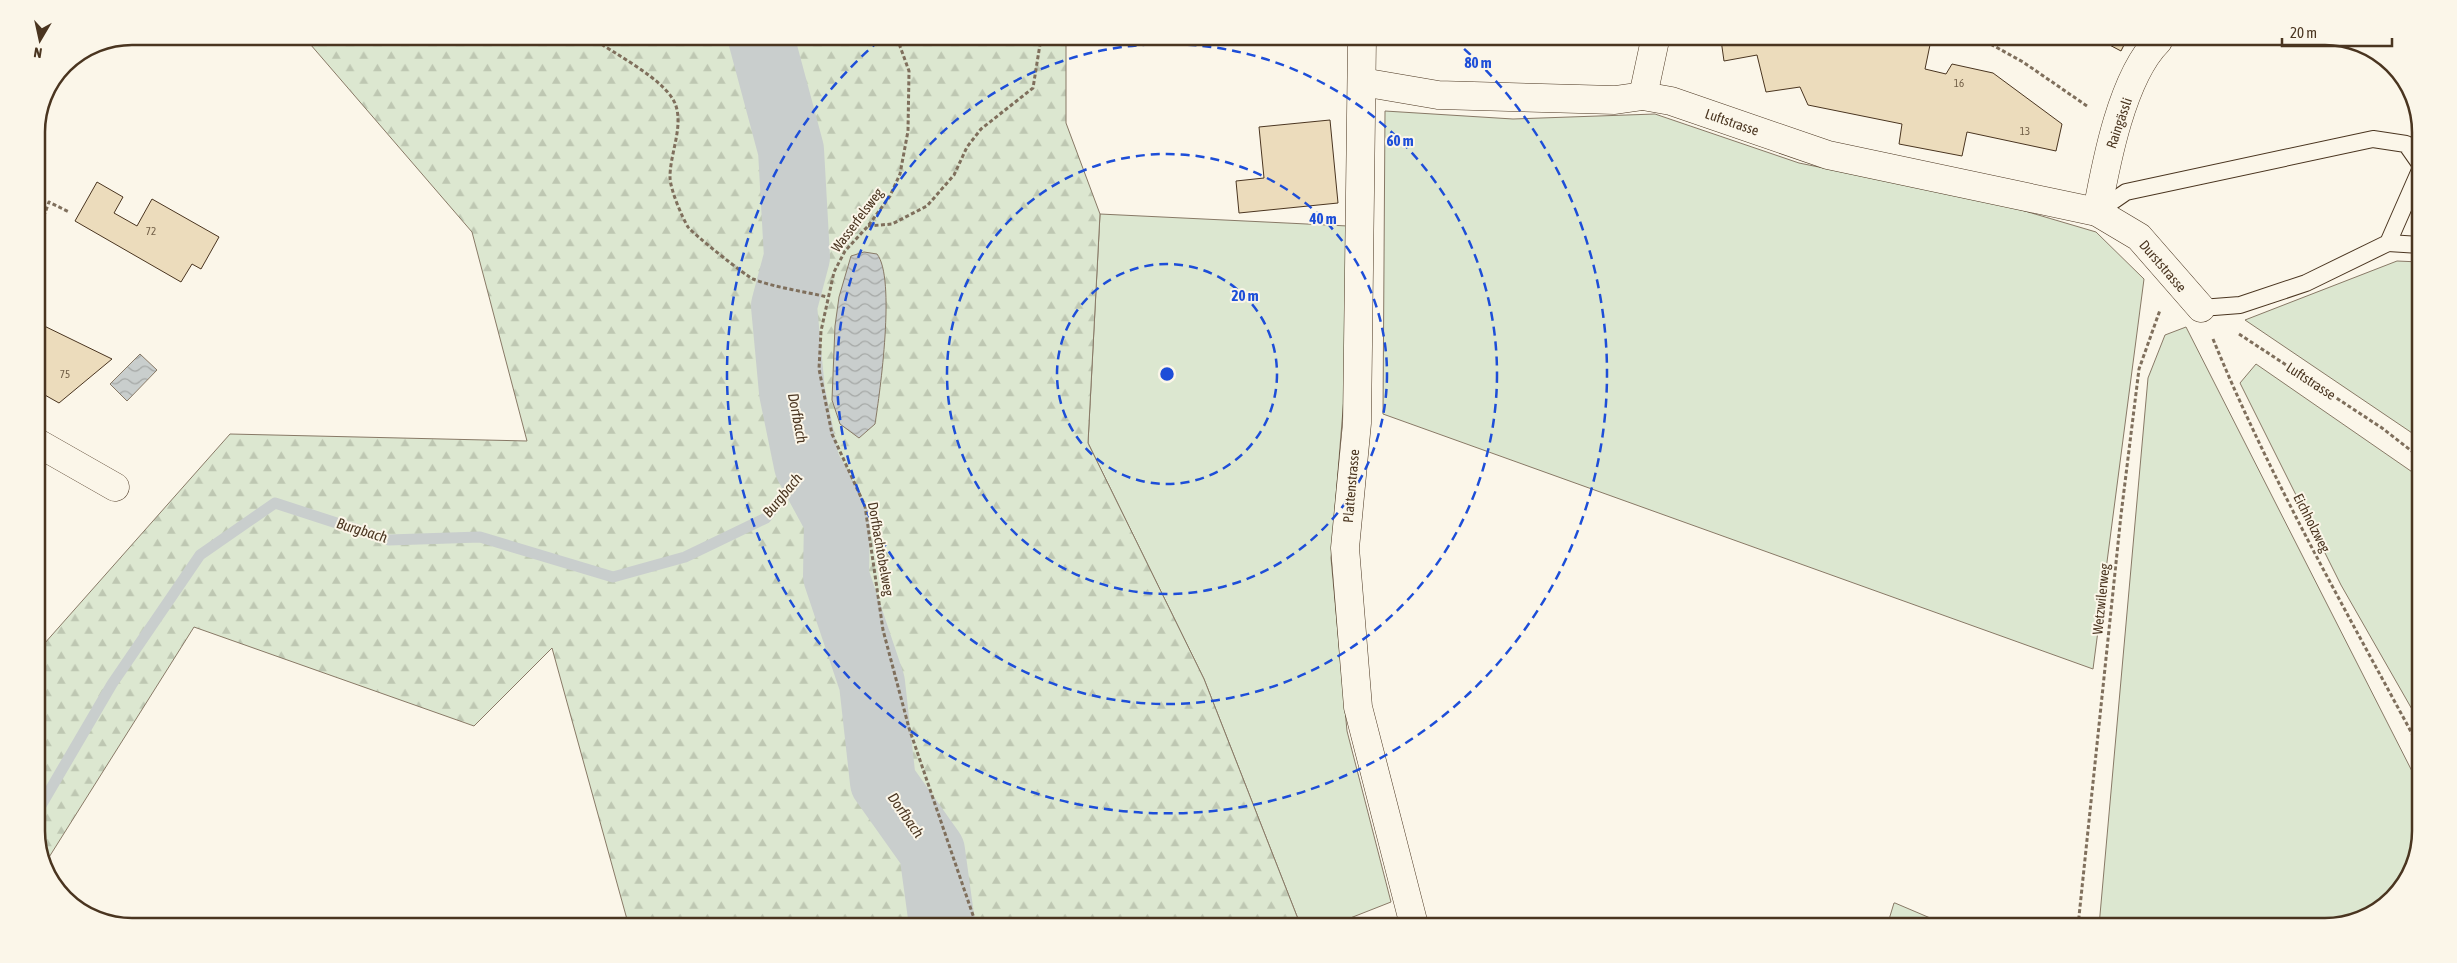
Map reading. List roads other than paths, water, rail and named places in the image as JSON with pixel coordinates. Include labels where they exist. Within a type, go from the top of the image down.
[{"type":"street","name":"Plattenstrasse","points":[[1362,45],[1357,423],[1345,548],[1358,707],[1412,918]]},
{"type":"street","points":[[1643,96],[1654,45]]},
{"type":"street","name":"Raingässli","points":[[2097,212],[2109,148],[2137,75],[2156,45]]},
{"type":"street","name":"Luftstrasse","points":[[1362,82],[1438,95],[1615,100],[1643,96],[1671,101],[1828,155],[2097,212]]},
{"type":"street","name":"Durststrasse","points":[[2097,212],[2139,237],[2201,308]]},
{"type":"street","points":[[45,447],[115,486]]},
{"type":"lane","points":[[2097,212],[2126,192],[2373,140],[2406,144],[2412,153]]},
{"type":"lane","points":[[2388,243],[2412,188]]},
{"type":"lane","points":[[2201,308],[2240,306],[2306,283],[2388,243],[2412,244]]},
{"type":"water","points":[[864,252],[877,254],[883,267],[886,310],[883,362],[875,424],[859,438],[840,424],[832,400],[835,326],[839,297],[851,256]]},
{"type":"water","points":[[140,354],[157,370],[127,401],[110,384]]},
{"type":"waterway","name":"Dorfbach","points":[[763,45],[791,150],[797,257],[784,306],[792,392],[807,465],[837,520],[836,576],[872,683],[883,782],[932,851],[941,918]]},
{"type":"waterway","name":"Burgbach","points":[[45,799],[112,684],[200,555],[275,503],[389,540],[480,537],[613,577],[685,557],[766,518],[807,465]]}]
